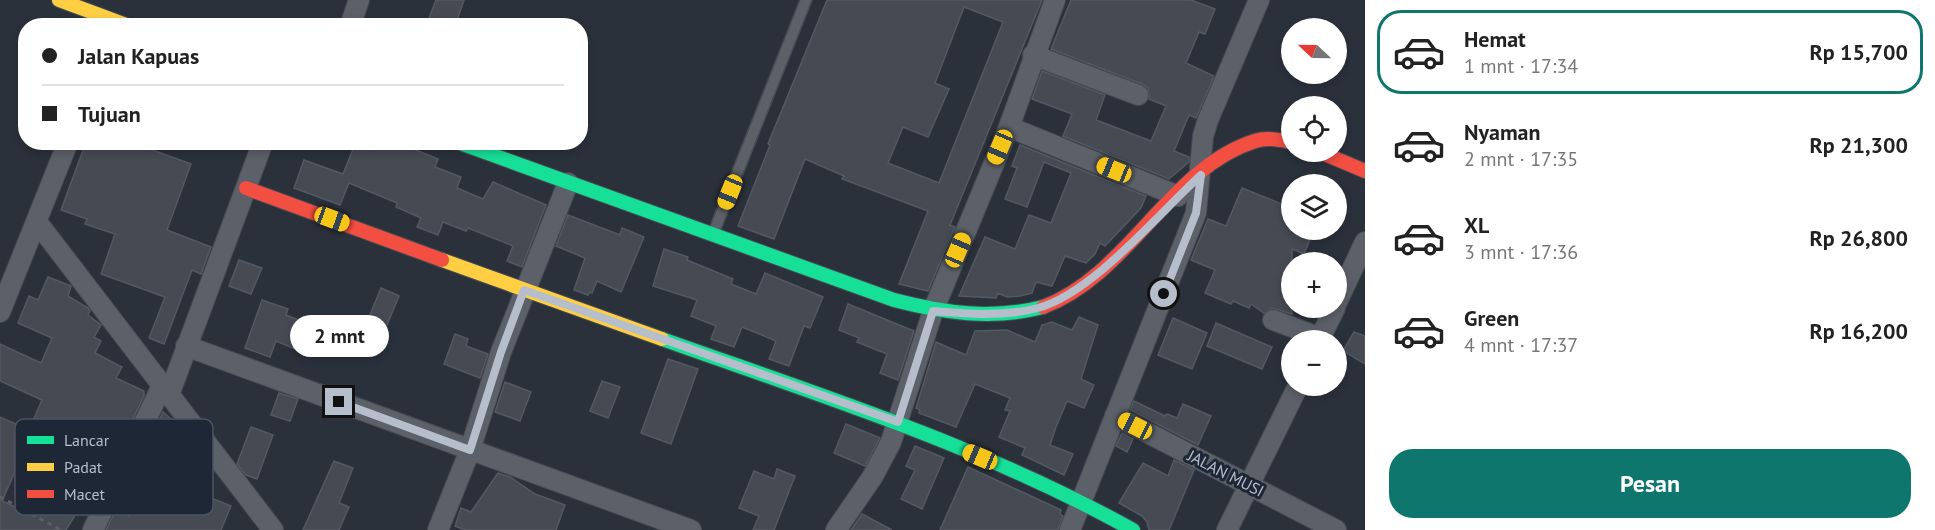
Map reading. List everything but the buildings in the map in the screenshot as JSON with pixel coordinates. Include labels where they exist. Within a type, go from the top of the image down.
[{"type":"main road","points":[[59,0],[104,18]]},
{"type":"main road","points":[[479,150],[894,300],[933,311],[991,315],[1037,308],[1063,299],[1096,276],[1178,196],[1225,157],[1256,141],[1268,139],[1281,141]]},
{"type":"main road","points":[[1344,162],[1365,171]]},
{"type":"main road","points":[[246,188],[524,290],[898,422],[1083,501],[1132,530]]},
{"type":"street","points":[[353,18],[359,0]]},
{"type":"street","points":[[836,530],[873,476],[898,422],[933,311],[1009,127],[1033,55],[1055,0]]},
{"type":"street","points":[[1070,530],[1196,213],[1203,136],[1259,0]]},
{"type":"street","points":[[1033,55],[1138,95]]},
{"type":"street","points":[[1009,127],[1178,196]]},
{"type":"street","points":[[0,312],[65,150]]},
{"type":"street","points":[[151,419],[186,346],[259,150]]},
{"type":"street","points":[[438,530],[470,450],[501,352],[524,290],[568,183]]},
{"type":"street","points":[[37,222],[186,419]]},
{"type":"street","points":[[1347,282],[1365,242]]},
{"type":"street","points":[[1273,320],[1298,330]]},
{"type":"street","points":[[186,346],[691,530]]},
{"type":"street","points":[[1227,530],[1293,396]]},
{"type":"street","name":"JALAN MUSI","points":[[1115,416],[1336,530]]},
{"type":"street","points":[[213,456],[263,525]]},
{"type":"street","points":[[93,530],[101,515]]},
{"type":"lane","points":[[714,234],[806,0]]},
{"type":"path","points":[[0,497],[15,505]]},
{"type":"path","points":[[33,515],[61,530]]},
{"type":"traffic: fast","points":[[479,150],[894,300],[950,311],[987,314],[1043,307]]},
{"type":"traffic: fast","points":[[662,339],[961,448],[1077,500],[1133,530]]},
{"type":"traffic: slow","points":[[59,0],[107,18]]},
{"type":"traffic: slow","points":[[442,260],[662,339]]},
{"type":"traffic: jam","points":[[1043,307],[1073,292],[1100,271],[1173,197],[1198,174],[1225,155],[1255,141],[1281,140]]},
{"type":"traffic: jam","points":[[1344,162],[1365,171]]},
{"type":"traffic: jam","points":[[246,188],[442,260]]},
{"type":"route","points":[[339,402],[470,450],[501,352],[524,290],[898,422],[933,311],[991,315],[1037,308],[1063,299],[1096,276],[1201,175],[1196,213],[1164,294]]}]
